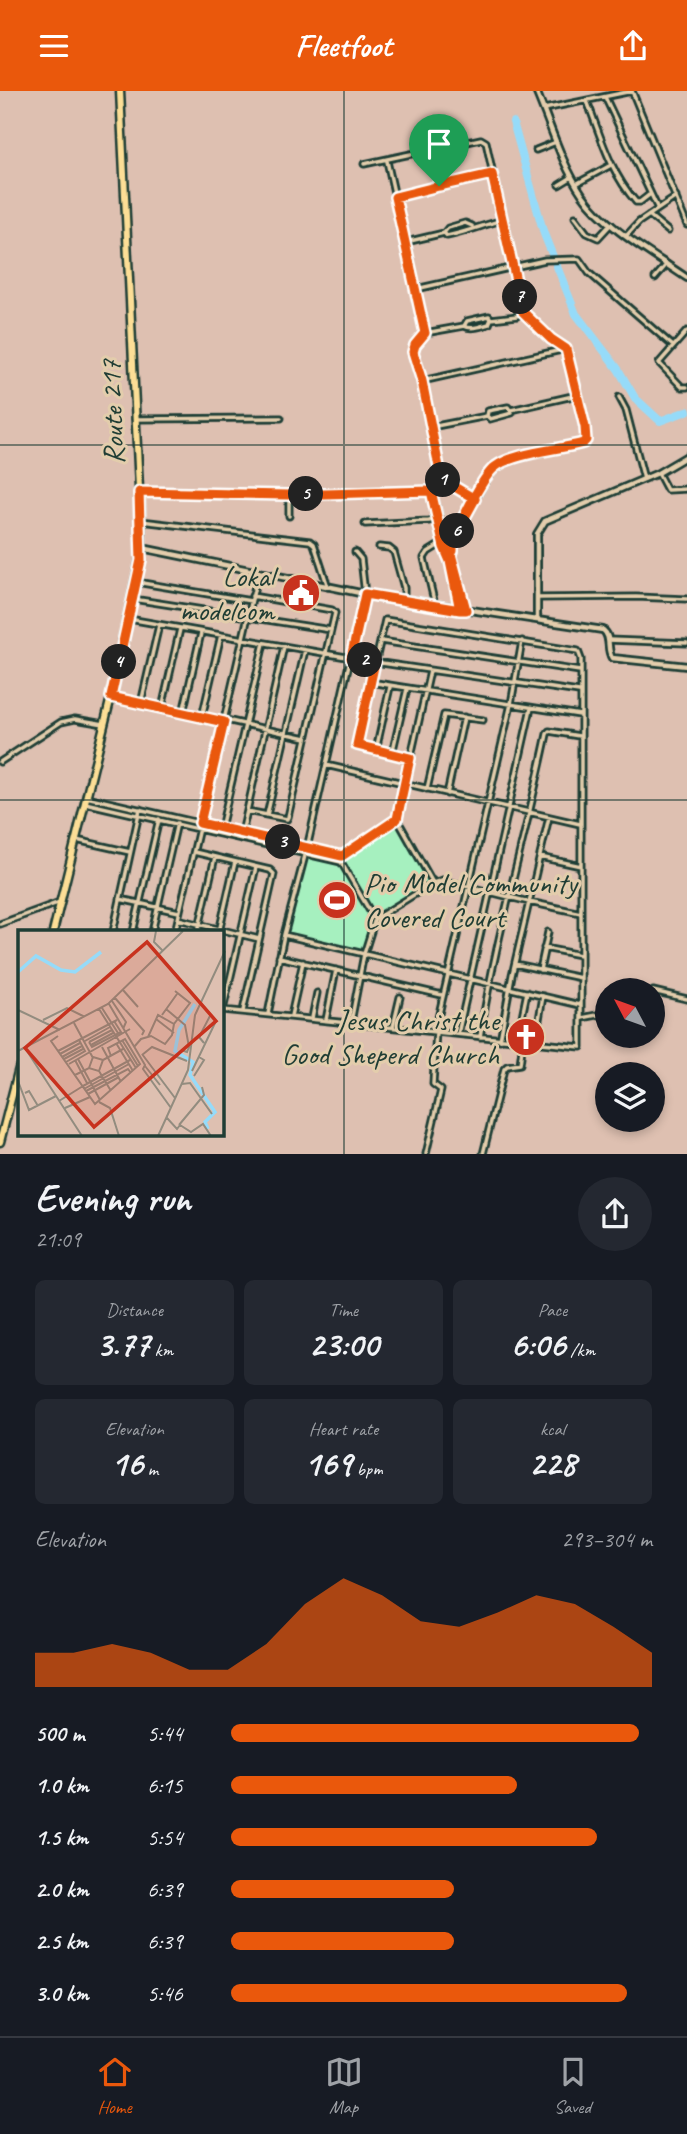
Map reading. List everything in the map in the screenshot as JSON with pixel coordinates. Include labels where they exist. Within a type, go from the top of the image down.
[{"type":"main road","name":"Route 217","points":[[54,930],[111,697],[142,548],[120,91]]},
{"type":"main road","points":[[0,1142],[18,1072]]},
{"type":"street","points":[[536,91],[556,142],[584,197],[611,225],[687,278]]},
{"type":"street","points":[[544,109],[632,91],[687,225]]},
{"type":"street","points":[[605,97],[649,195],[658,209]]},
{"type":"street","points":[[587,101],[611,165],[620,181],[636,202],[649,195]]},
{"type":"street","points":[[364,164],[481,139],[486,142],[523,312],[551,339],[566,349],[578,395],[587,436],[583,443],[509,459],[496,467],[453,539],[451,554],[463,610]]},
{"type":"street","points":[[536,150],[556,142]]},
{"type":"street","points":[[387,160],[425,333]]},
{"type":"street","points":[[439,186],[435,164],[441,160],[448,183]]},
{"type":"street","points":[[576,184],[611,165]]},
{"type":"street","points":[[395,197],[492,174]]},
{"type":"street","points":[[559,185],[572,177]]},
{"type":"street","points":[[626,235],[638,222],[676,198]]},
{"type":"street","points":[[649,215],[668,231]]},
{"type":"street","points":[[575,217],[587,233],[598,238],[611,225]]},
{"type":"street","points":[[444,233],[447,236],[504,220]]},
{"type":"street","points":[[406,242],[444,233],[448,228],[466,223],[473,227]]},
{"type":"street","points":[[416,289],[513,266],[552,259],[579,259],[589,273],[673,345]]},
{"type":"street","points":[[655,278],[667,264]]},
{"type":"street","points":[[464,326],[467,320],[489,316],[491,319],[517,316],[523,312]]},
{"type":"street","points":[[475,499],[443,480],[422,381],[413,352],[425,333],[464,326],[482,326],[489,324],[491,319]]},
{"type":"street","points":[[687,331],[659,365],[682,387],[687,387]]},
{"type":"street","points":[[422,381],[566,349]]},
{"type":"street","points":[[486,416],[488,411],[508,407],[511,410],[578,395]]},
{"type":"street","points":[[619,397],[626,410],[644,479]]},
{"type":"street","points":[[431,427],[486,416],[490,419],[510,415],[511,410]]},
{"type":"street","points":[[135,418],[281,418]]},
{"type":"street","points":[[537,620],[536,544],[540,526],[545,521],[658,473],[687,456]]},
{"type":"street","points":[[658,473],[667,490],[687,489]]},
{"type":"street","points":[[139,492],[289,495],[429,490],[432,492],[463,610]]},
{"type":"street","points":[[289,495],[289,516]]},
{"type":"street","points":[[365,524],[429,521],[439,518]]},
{"type":"street","points":[[141,521],[310,541],[314,544],[328,587]]},
{"type":"street","points":[[435,605],[424,558],[443,542]]},
{"type":"street","points":[[379,547],[389,548],[394,552],[404,588],[400,599]]},
{"type":"street","points":[[142,548],[365,594],[603,630],[611,658],[687,666]]},
{"type":"street","points":[[268,1014],[284,935],[365,594],[361,559],[355,552]]},
{"type":"street","points":[[175,930],[258,573]]},
{"type":"street","points":[[136,582],[332,610],[335,613],[288,819],[247,811]]},
{"type":"street","points":[[133,599],[331,630]]},
{"type":"street","points":[[538,599],[687,599]]},
{"type":"street","points":[[128,619],[375,662],[579,692]]},
{"type":"street","points":[[224,1010],[582,1047],[578,651],[385,620],[357,744],[410,758]]},
{"type":"street","points":[[141,703],[159,625]]},
{"type":"street","points":[[162,708],[180,629]]},
{"type":"street","points":[[183,713],[201,632]]},
{"type":"street","points":[[202,717],[221,635]]},
{"type":"street","points":[[608,640],[687,643]]},
{"type":"street","points":[[381,641],[580,671]]},
{"type":"street","points":[[426,1154],[441,1090],[433,1084],[436,1031],[442,995],[511,704],[522,641]]},
{"type":"street","points":[[221,828],[264,643]]},
{"type":"street","points":[[242,833],[284,646]]},
{"type":"street","points":[[267,815],[305,649]]},
{"type":"street","points":[[430,670],[397,819],[433,883]]},
{"type":"street","points":[[370,683],[580,715]]},
{"type":"street","points":[[376,750],[390,687]]},
{"type":"street","points":[[393,754],[407,689]]},
{"type":"street","points":[[111,697],[306,738]]},
{"type":"street","points":[[458,1034],[531,708]]},
{"type":"street","points":[[427,789],[444,716],[483,720]]},
{"type":"street","points":[[447,794],[464,717]]},
{"type":"street","points":[[0,762],[61,722],[75,719],[104,724]]},
{"type":"street","points":[[480,1037],[489,983],[531,813],[547,734],[549,731],[579,736]]},
{"type":"street","points":[[326,765],[580,824]]},
{"type":"street","points":[[86,800],[342,856],[397,819]]},
{"type":"street","points":[[139,812],[177,823],[242,833],[341,862],[375,919]]},
{"type":"street","points":[[113,930],[139,812]]},
{"type":"street","points":[[500,1039],[528,902],[550,817]]},
{"type":"street","points":[[133,930],[159,819]]},
{"type":"street","points":[[152,930],[177,823]]},
{"type":"street","points":[[76,840],[130,852]]},
{"type":"street","points":[[194,852],[271,870],[275,875],[243,1011]]},
{"type":"street","points":[[341,862],[342,856]]},
{"type":"street","points":[[198,930],[215,857]]},
{"type":"street","points":[[540,857],[581,866]]},
{"type":"street","points":[[178,919],[219,930],[235,862]]},
{"type":"street","points":[[224,1006],[256,867]]},
{"type":"street","points":[[351,1023],[364,954],[375,919],[433,883],[442,880],[581,913]]},
{"type":"street","points":[[120,899],[179,912]]},
{"type":"street","points":[[0,924],[61,902]]},
{"type":"street","points":[[224,931],[259,939]]},
{"type":"street","points":[[540,970],[548,932]]},
{"type":"street","points":[[284,935],[580,1005]]},
{"type":"street","points":[[544,948],[580,955]]},
{"type":"street","points":[[279,957],[442,995]]},
{"type":"street","points":[[290,1016],[303,962]]},
{"type":"street","points":[[515,964],[581,978]]},
{"type":"street","points":[[326,1020],[336,970]]},
{"type":"street","points":[[517,1041],[527,992]]},
{"type":"street","points":[[312,1019],[317,993]]},
{"type":"street","points":[[665,994],[687,999]]},
{"type":"street","points":[[536,1044],[544,996]]},
{"type":"street","points":[[393,1027],[400,997]]},
{"type":"street","points":[[581,1018],[595,1015]]},
{"type":"street","points":[[483,1154],[504,1069],[507,1066],[519,1065],[523,1041]]},
{"type":"green space","points":[[397,819],[433,883],[375,919],[364,954],[284,935],[305,852],[341,862],[342,856]]},
{"type":"waterway","points":[[513,122],[544,234],[576,314],[618,369],[635,398],[660,421],[687,411]]},
{"type":"place","name":"Lokal modelcom","points":[[301,593]]},
{"type":"place","name":"Pio Model Community Covered Court","points":[[337,900]]},
{"type":"place","name":"Jesus Christ the Good Sheperd Church","points":[[526,1037]]},
{"type":"route","points":[[439,186],[395,197],[425,333],[413,352],[422,381],[441,477],[443,480],[475,499],[463,520],[453,539],[451,554],[466,610],[460,610],[365,594],[351,658],[375,662],[357,745],[410,758],[397,819],[342,856],[200,823],[224,722],[111,697],[141,560],[139,492],[289,495],[431,491],[460,610],[466,610],[448,551],[450,544],[458,529],[463,520],[483,485],[487,478],[496,467],[509,459],[583,443],[586,440],[572,366],[566,349],[551,339],[523,312],[492,174],[439,186]]}]
